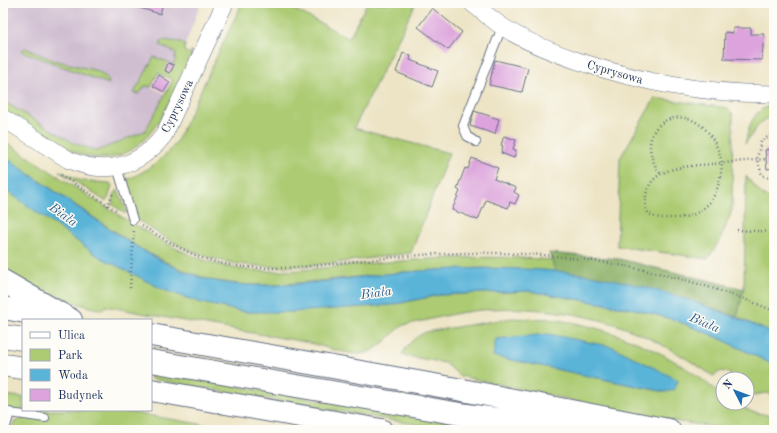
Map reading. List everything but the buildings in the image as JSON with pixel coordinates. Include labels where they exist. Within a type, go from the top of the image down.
[{"type":"highway","points":[[3,281],[68,319]]},
{"type":"highway","points":[[3,308],[64,319]]},
{"type":"highway","points":[[152,334],[457,389],[669,430]]},
{"type":"highway","points":[[3,336],[22,339]]},
{"type":"highway","points":[[152,361],[460,414],[572,430]]},
{"type":"highway","points":[[3,365],[22,368]]},
{"type":"highway","points":[[3,378],[22,379]]},
{"type":"highway","points":[[152,390],[381,430]]},
{"type":"street","name":"Cyprysowa","points":[[3,118],[70,160],[92,167],[117,167],[133,162],[154,147],[164,135],[225,3]]},
{"type":"street","name":"Cyprysowa","points":[[472,3],[502,27],[527,40],[558,54],[644,81],[698,91],[774,94]]},
{"type":"lane","points":[[476,142],[467,136],[463,126],[502,27]]},
{"type":"lane","points":[[117,167],[134,224]]},
{"type":"lane","points":[[5,430],[6,412],[45,418]]},
{"type":"path","points":[[660,173],[649,154],[649,144],[655,128],[670,119],[694,120],[702,126],[716,142],[722,164],[721,180],[711,200],[696,215],[685,218],[654,217],[646,210],[645,193],[649,184],[660,173],[688,167],[722,164],[757,159],[766,159]]},
{"type":"path","points":[[774,133],[761,141],[757,159],[762,175],[774,180]]},
{"type":"path","points":[[107,206],[134,224],[192,254],[232,265],[269,269],[414,255],[495,252],[584,259],[616,264],[672,277],[750,301],[774,311]]},
{"type":"path","points":[[130,288],[134,224]]},
{"type":"path","points":[[737,230],[774,232]]},
{"type":"shaded area","points":[[3,3],[201,3],[183,50],[176,81],[158,73],[151,87],[169,96],[148,134],[99,155],[73,147],[3,106]]},
{"type":"green space","points":[[242,3],[282,3],[349,38],[367,3],[416,3],[354,128],[449,153],[411,253],[329,264],[302,266],[274,267],[247,265],[220,260],[186,249],[136,219],[126,180],[141,173],[161,159],[177,141]]},
{"type":"green space","points":[[162,40],[181,42],[185,45],[184,51],[190,54],[192,50],[192,55],[175,93],[152,130],[138,145],[122,155],[103,158],[80,154],[50,140],[3,110],[3,101],[74,143],[97,151],[145,131],[173,80],[158,73],[151,87],[145,86],[139,94],[134,93],[154,57],[174,64],[176,53],[160,45]]},
{"type":"green space","points":[[25,48],[53,60],[98,71],[108,79],[109,84],[21,51]]},
{"type":"green space","points":[[655,98],[727,108],[733,114],[732,210],[721,238],[708,259],[617,246],[620,158]]},
{"type":"green space","points":[[774,105],[774,114],[760,123],[745,144],[753,119],[761,110]]},
{"type":"green space","points":[[3,140],[92,198],[161,240],[201,259],[229,267],[246,270],[278,271],[433,259],[504,257],[552,260],[555,271],[481,268],[406,272],[277,285],[246,285],[210,280],[176,267],[139,248],[3,156]]},
{"type":"green space","points":[[59,171],[82,181],[110,183],[112,186],[108,199],[105,201]]},
{"type":"green space","points":[[746,176],[763,196],[774,199],[774,334],[737,317],[744,289]]},
{"type":"green space","points":[[3,188],[164,290],[202,303],[245,312],[391,305],[439,295],[529,291],[635,309],[675,320],[719,338],[774,365],[774,395],[767,393],[755,395],[755,371],[715,371],[715,375],[713,376],[672,350],[628,329],[612,323],[576,315],[517,309],[462,312],[404,325],[372,351],[353,354],[300,341],[105,306],[103,310],[90,307],[52,294],[3,271]]},
{"type":"green space","points":[[116,190],[119,192],[127,212],[125,214],[112,204]]},
{"type":"green space","points":[[549,253],[619,259],[744,289],[737,317],[648,289],[578,274],[555,271]]},
{"type":"green space","points":[[512,318],[549,319],[596,328],[642,344],[685,368],[715,390],[715,411],[750,411],[774,416],[774,430],[734,430],[654,418],[460,376],[445,363],[402,355],[406,347],[418,336],[426,332]],"holes":[[[494,356],[678,381],[674,389],[665,392]]]},
{"type":"green space","points":[[152,372],[500,430],[448,430],[152,379]]},
{"type":"green space","points":[[3,395],[22,397],[22,411],[123,411],[235,430],[11,430],[14,422],[24,418],[3,408]]},
{"type":"water","name":"Biała","points":[[3,156],[108,228],[145,251],[183,271],[210,280],[233,284],[282,285],[406,272],[477,268],[548,270],[595,276],[641,286],[686,299],[774,334],[774,365],[719,338],[675,320],[635,309],[529,291],[439,295],[391,305],[293,312],[245,312],[202,303],[164,290],[98,256],[3,188]]},
{"type":"water","points":[[548,334],[613,347],[678,380],[674,390],[665,392],[493,356],[496,339]]}]
